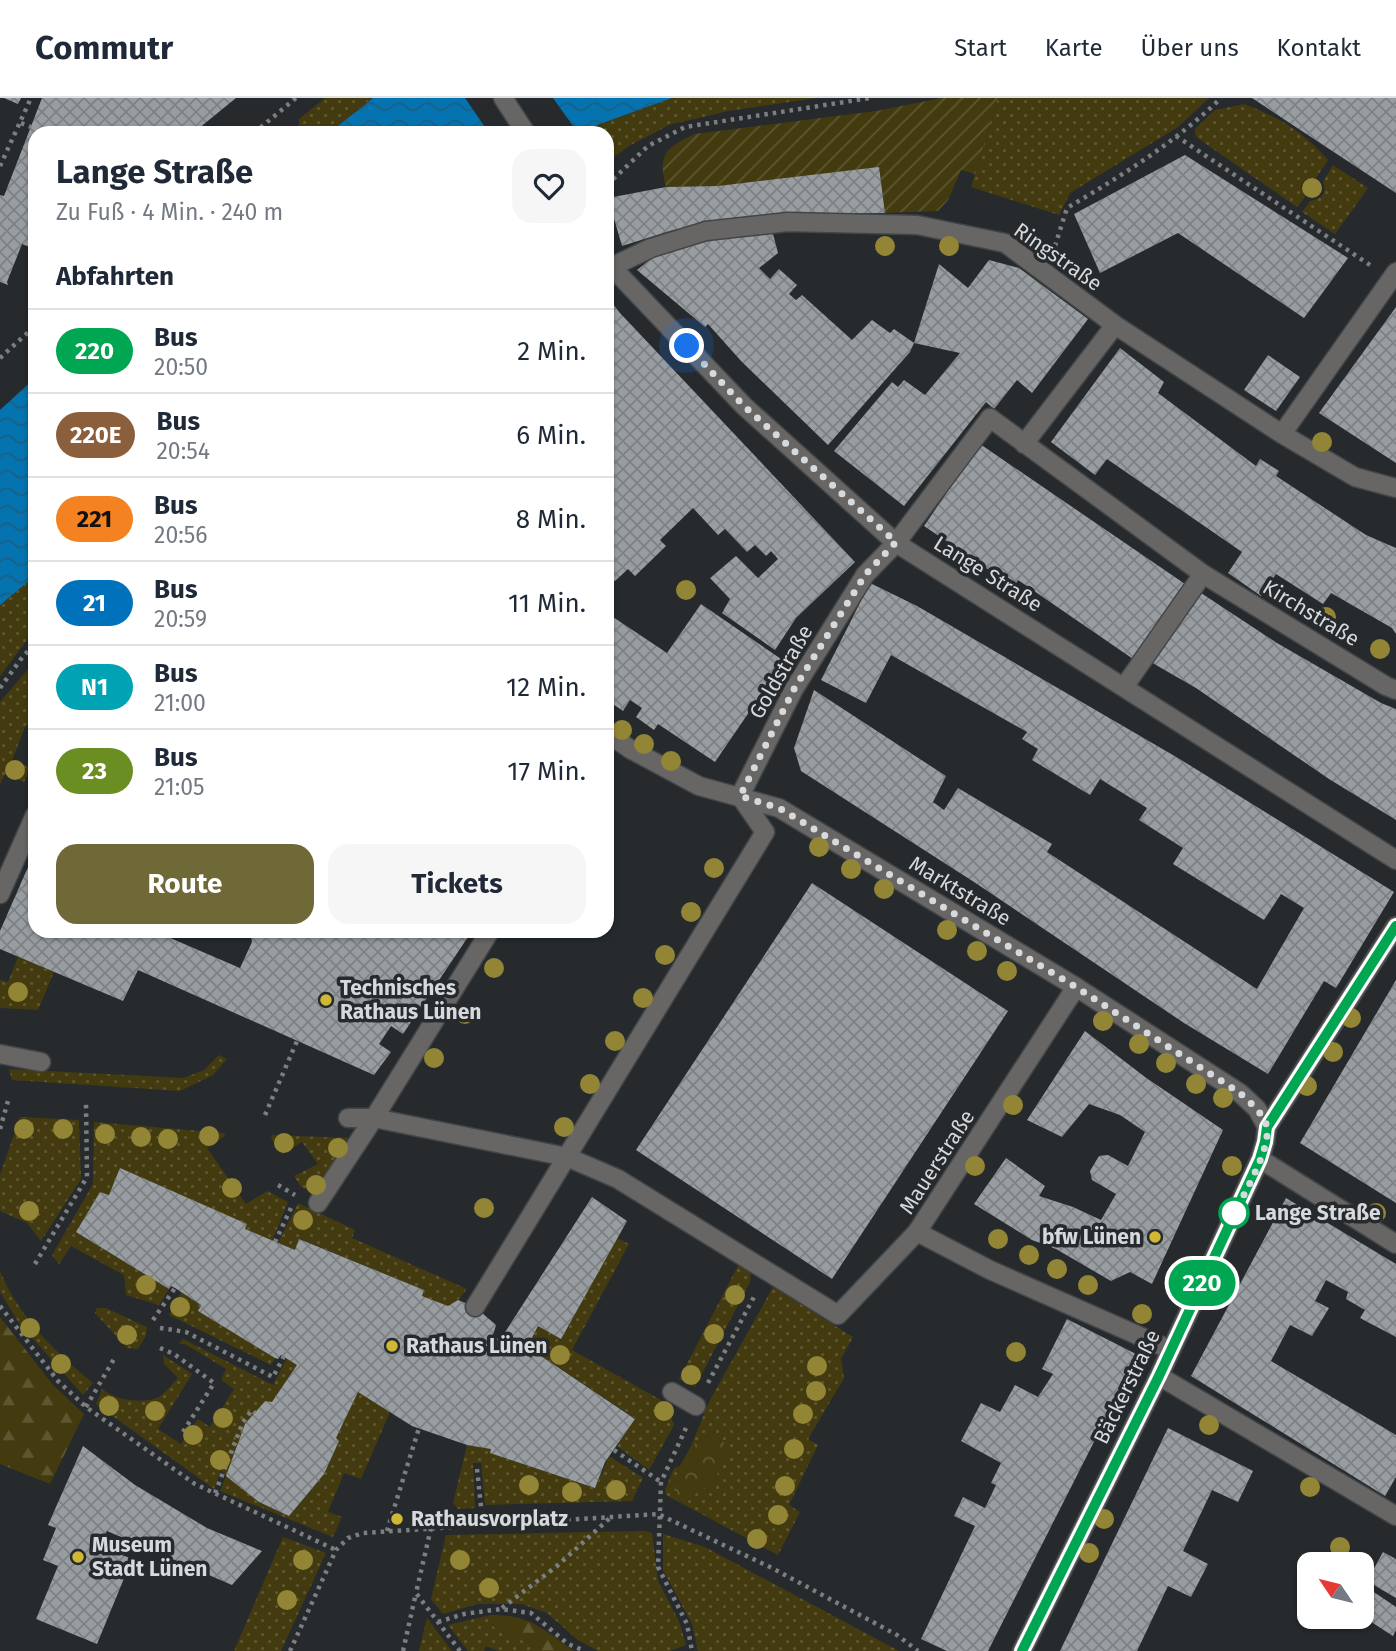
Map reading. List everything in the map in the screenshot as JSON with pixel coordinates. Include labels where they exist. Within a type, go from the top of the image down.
[{"type":"street","points":[[503,98],[521,126]]},
{"type":"street","name":"Ringstraße","points":[[614,263],[706,231],[788,222],[917,225],[1005,243],[1115,325],[1282,435],[1355,477],[1396,488]]},
{"type":"street","name":"Lange Straße","points":[[614,270],[744,406],[896,542],[1396,860]]},
{"type":"street","points":[[1282,435],[1394,276]]},
{"type":"street","points":[[1024,444],[1115,325]]},
{"type":"street","name":"Kirchstraße","points":[[896,542],[990,418],[1203,574],[1396,690]]},
{"type":"street","name":"Goldstraße","points":[[740,796],[794,689],[865,575],[896,542]]},
{"type":"street","points":[[1124,687],[1203,574]]},
{"type":"street","name":"Marktstraße","points":[[614,742],[699,786],[779,808],[1076,987],[1240,1093],[1256,1109],[1267,1127]]},
{"type":"street","points":[[475,1307],[765,832],[740,796]]},
{"type":"street","points":[[0,894],[28,831]]},
{"type":"street","name":"Bäckerstraße","points":[[1022,1651],[1159,1376],[1260,1159],[1267,1127],[1396,926]]},
{"type":"street","points":[[318,1203],[374,1118],[450,977],[484,938]]},
{"type":"street","name":"Mauerstraße","points":[[1076,987],[917,1232],[990,1270],[1171,1350]]},
{"type":"street","points":[[0,1054],[41,1062]]},
{"type":"street","points":[[348,1118],[374,1118],[566,1157],[618,1180],[651,1203],[838,1315],[917,1232]]},
{"type":"street","points":[[1260,1159],[1396,1244]]},
{"type":"street","points":[[1159,1376],[1396,1516]]},
{"type":"street","points":[[672,1392],[696,1406]]},
{"type":"path","points":[[0,166],[31,98]]},
{"type":"path","points":[[262,126],[296,98]]},
{"type":"path","points":[[614,178],[648,146],[685,127],[870,98]]},
{"type":"path","points":[[1047,274],[1067,208],[1123,174],[1199,119],[1221,98]]},
{"type":"path","points":[[21,123],[28,126]]},
{"type":"path","points":[[1176,136],[1394,276]]},
{"type":"path","points":[[0,358],[28,332]]},
{"type":"path","points":[[0,688],[28,651]]},
{"type":"path","points":[[265,1115],[297,1041]]},
{"type":"path","points":[[0,1129],[8,1101]]},
{"type":"path","points":[[35,1264],[87,1177],[86,1103]]},
{"type":"path","points":[[275,1242],[297,1195]]},
{"type":"path","points":[[153,1320],[176,1288]]},
{"type":"path","points":[[0,1306],[58,1381],[86,1407],[195,1484],[336,1550]]},
{"type":"path","points":[[160,1328],[186,1332],[274,1377],[284,1356]]},
{"type":"path","points":[[160,1348],[174,1354],[214,1383],[183,1432]]},
{"type":"path","points":[[86,1407],[114,1359]]},
{"type":"path","points":[[215,1493],[243,1422],[252,1410],[256,1413]]},
{"type":"path","points":[[387,1531],[419,1428]]},
{"type":"path","points":[[614,1450],[661,1482]]},
{"type":"path","points":[[477,1469],[483,1525]]},
{"type":"path","points":[[290,1651],[336,1550],[348,1538],[363,1533],[387,1531],[658,1514],[784,1574],[897,1635],[918,1651]]},
{"type":"path","points":[[658,1514],[658,1567],[687,1624],[692,1649],[684,1651]]},
{"type":"path","points":[[501,1609],[557,1566],[612,1517]]},
{"type":"path","points":[[403,1651],[431,1528]]},
{"type":"path","points":[[416,1592],[460,1651]]},
{"type":"path","points":[[438,1622],[464,1614],[501,1609],[531,1613],[568,1643],[586,1651]]},
{"type":"green space","points":[[325,98],[372,98],[338,126],[298,126],[299,119]]},
{"type":"green space","points":[[672,98],[817,98],[728,111],[669,125],[614,157],[614,126],[597,125]]},
{"type":"green space","points":[[942,98],[998,98],[975,174],[961,170],[948,200],[938,211],[885,213],[879,168],[718,186],[666,187],[663,167],[666,153],[677,143],[695,134],[876,111]]},
{"type":"green space","points":[[998,98],[1209,98],[1178,127],[1070,193],[1059,215],[971,187]]},
{"type":"green space","points":[[1244,104],[1290,126],[1328,160],[1316,178],[1307,179],[1302,184],[1305,197],[1297,207],[1196,137],[1195,129],[1215,110]]},
{"type":"green space","points":[[1333,165],[1368,188],[1335,234],[1302,212],[1310,201],[1322,195],[1325,189],[1323,182]]},
{"type":"green space","points":[[28,582],[28,639],[0,676],[0,605]]},
{"type":"green space","points":[[28,669],[28,726],[26,725],[12,760],[28,767],[24,782],[5,774],[0,784],[0,702]]},
{"type":"green space","points":[[18,957],[54,972],[38,1010],[0,1008],[0,980],[8,982]]},
{"type":"green space","points":[[219,1055],[227,1059],[213,1075],[180,1091],[12,1080],[9,1069],[184,1078],[204,1070]]},
{"type":"green space","points":[[20,1117],[79,1120],[81,1179],[41,1241],[27,1223],[0,1211],[0,1175]]},
{"type":"green space","points":[[94,1122],[224,1133],[225,1136],[207,1148],[246,1204],[267,1191],[288,1202],[272,1241],[245,1229],[247,1224],[100,1192],[76,1232],[169,1289],[159,1305],[126,1295],[124,1275],[71,1246],[59,1264],[52,1255],[93,1184]]},
{"type":"green space","points":[[271,1135],[349,1138],[350,1142],[318,1194],[301,1187],[294,1176],[318,1164],[302,1142],[282,1154]]},
{"type":"green space","points":[[298,1203],[355,1230],[352,1238],[467,1289],[458,1300],[448,1306],[422,1296],[424,1290],[300,1239],[295,1250],[278,1243]]},
{"type":"green space","points":[[617,1238],[629,1244],[572,1350],[666,1403],[674,1425],[649,1470],[617,1446],[635,1418],[535,1352],[531,1358],[524,1353],[538,1326],[561,1339]]},
{"type":"green space","points":[[739,1264],[751,1271],[750,1282],[695,1387],[679,1379]]},
{"type":"green space","points":[[0,1271],[17,1303],[39,1333],[93,1383],[83,1395],[19,1323],[0,1292]]},
{"type":"green space","points":[[773,1287],[853,1337],[841,1359],[844,1378],[808,1439],[818,1445],[789,1505],[800,1512],[778,1555],[666,1495],[665,1490],[674,1468],[680,1466],[673,1494],[712,1483],[730,1450],[714,1432],[691,1446],[709,1402]]},
{"type":"green space","points":[[181,1292],[201,1305],[198,1311],[275,1358],[271,1365],[169,1315]]},
{"type":"green space","points":[[97,1308],[106,1308],[147,1327],[146,1336],[138,1349],[127,1348],[95,1313]]},
{"type":"green space","points":[[0,1317],[53,1385],[84,1414],[50,1484],[0,1464]]},
{"type":"green space","points":[[183,1339],[273,1385],[287,1358],[297,1365],[272,1402],[265,1401],[227,1476],[259,1502],[289,1516],[324,1474],[338,1442],[336,1438],[358,1392],[390,1412],[361,1479],[344,1473],[328,1512],[342,1517],[333,1537],[220,1491],[226,1476],[221,1470],[214,1489],[96,1404],[102,1389],[128,1400],[151,1400],[160,1396],[178,1378],[164,1364],[163,1355],[192,1374],[158,1429],[181,1444],[198,1419],[210,1427],[234,1389],[221,1380],[226,1369],[185,1344],[179,1344]]},
{"type":"green space","points":[[714,1432],[731,1450],[712,1483],[684,1502],[673,1494],[680,1466],[691,1446]]},
{"type":"green space","points":[[467,1445],[491,1449],[490,1453],[595,1488],[609,1456],[643,1478],[632,1501],[485,1505],[481,1463],[473,1463],[475,1508],[458,1509],[453,1503]]},
{"type":"green space","points":[[652,1533],[658,1581],[679,1621],[686,1645],[670,1651],[598,1651],[578,1640],[547,1613],[522,1604],[478,1604],[443,1614],[431,1599],[446,1535]]},
{"type":"green space","points":[[663,1534],[705,1547],[899,1651],[698,1651],[692,1624],[663,1570]]},
{"type":"green space","points":[[283,1537],[326,1553],[281,1651],[234,1651]]},
{"type":"green space","points":[[490,1615],[495,1629],[531,1644],[535,1651],[498,1651],[486,1646],[484,1651],[468,1651],[448,1625]]},
{"type":"green space","points":[[490,1615],[526,1620],[574,1651],[535,1651],[531,1644],[495,1629]]},
{"type":"green space","points":[[427,1618],[452,1651],[419,1651]]},
{"type":"water","points":[[373,98],[672,98],[596,126],[338,126]]},
{"type":"water","points":[[28,384],[28,582],[0,605],[0,410]]},
{"type":"pier","points":[[465,98],[553,98],[573,126],[484,126]]},
{"type":"building","points":[[4,98],[21,98],[18,104]]},
{"type":"building","points":[[42,98],[236,98],[202,126],[31,126]]},
{"type":"building","points":[[1252,98],[1396,98],[1396,193]]},
{"type":"building","points":[[28,134],[28,246],[22,244],[8,285],[0,282],[0,195],[4,196]]},
{"type":"building","points":[[1185,155],[1348,258],[1304,318],[1178,233],[1100,273],[1074,214]]},
{"type":"building","points":[[879,167],[885,213],[785,214],[723,221],[673,230],[622,246],[614,219],[614,197],[666,187],[718,186]]},
{"type":"building","points":[[772,230],[778,253],[759,268],[770,279],[779,269],[797,285],[789,294],[796,300],[802,295],[852,340],[872,320],[890,333],[894,329],[914,343],[910,352],[828,445],[742,362],[708,324],[705,327],[637,270],[652,258],[689,240]]},
{"type":"building","points":[[989,260],[1019,268],[1088,319],[1032,393],[1017,380],[994,409],[986,402],[904,506],[834,451],[892,382],[898,387],[904,380],[925,395],[960,353],[914,343],[939,264],[968,288]]},
{"type":"building","points":[[614,305],[855,562],[796,618],[775,650],[722,613],[730,599],[710,578],[736,556],[758,578],[778,559],[771,551],[766,556],[755,545],[747,552],[725,529],[718,535],[693,508],[660,540],[666,546],[635,576],[628,569],[615,581]]},
{"type":"building","points":[[1396,307],[1396,463],[1319,413]]},
{"type":"building","points":[[1120,348],[1164,382],[1158,393],[1256,466],[1260,459],[1279,471],[1276,476],[1366,535],[1396,548],[1396,634],[1392,628],[1331,593],[1323,604],[1276,574],[1261,596],[1228,573],[1242,552],[1107,459],[1095,475],[1051,442]]},
{"type":"building","points":[[1268,355],[1300,377],[1276,411],[1244,390]]},
{"type":"building","points":[[980,444],[1188,586],[1136,661],[1018,580],[1014,587],[924,526]]},
{"type":"building","points":[[870,583],[917,606],[1178,758],[1394,892],[1336,988],[1324,981],[1268,1074],[1184,1023],[974,882],[801,771],[794,748],[814,690],[946,776],[933,802],[944,810],[958,788],[1052,844],[1047,852],[1257,989],[1304,908],[1281,894],[1264,920],[1173,864],[1183,848],[1139,820],[1147,808],[1100,779],[1090,795],[1032,760],[1038,749],[1022,739],[1027,732],[891,655],[866,703],[821,680]]},
{"type":"building","points":[[1198,591],[1277,643],[1396,709],[1396,820],[1329,779],[1196,688],[1149,661]]},
{"type":"building","points":[[701,604],[784,661],[715,762],[658,724],[654,730],[636,717],[642,708],[630,700],[623,711],[614,705],[614,618],[667,653]]},
{"type":"building","points":[[28,867],[28,938],[170,938],[240,968],[251,938],[467,938],[403,1034],[391,1026],[379,1044],[391,1052],[374,1075],[138,970],[123,1001],[0,949],[0,931]]},
{"type":"building","points":[[812,883],[1008,1011],[832,1279],[636,1150]]},
{"type":"building","points":[[1396,980],[1396,1203],[1300,1143]]},
{"type":"building","points":[[1085,1031],[1145,1077],[1223,1130],[1152,1284],[1130,1272],[1111,1281],[1056,1249],[1032,1240],[974,1204],[1006,1158],[1045,1186],[1039,1196],[1101,1220],[1116,1194],[1092,1180],[1090,1171],[1099,1156],[1108,1155],[1128,1166],[1145,1132],[1120,1115],[1089,1104],[1062,1137],[1027,1120]]},
{"type":"building","name":"Rathaus Lünen","points":[[120,1168],[247,1224],[245,1229],[295,1250],[299,1239],[424,1290],[422,1296],[448,1306],[458,1300],[475,1307],[496,1325],[493,1335],[500,1340],[592,1197],[627,1221],[561,1339],[538,1326],[524,1353],[531,1358],[535,1352],[635,1419],[605,1462],[595,1488],[490,1453],[491,1449],[467,1445],[412,1426],[358,1392],[336,1438],[339,1441],[324,1474],[289,1516],[259,1502],[226,1476],[245,1424],[265,1401],[272,1402],[297,1365],[281,1355],[278,1359],[275,1358],[198,1311],[201,1305],[175,1288],[171,1286],[169,1289],[76,1232],[100,1192],[109,1195]]},
{"type":"building","points":[[1286,1198],[1396,1264],[1396,1337],[1360,1318],[1365,1310],[1346,1299],[1348,1292],[1326,1280],[1315,1301],[1329,1308],[1312,1336],[1290,1325],[1271,1361],[1396,1435],[1396,1477],[1385,1496],[1191,1376]]},
{"type":"building","points":[[1067,1319],[1138,1355],[988,1651],[947,1651],[921,1639],[975,1526],[954,1516],[963,1497],[985,1508],[996,1485],[991,1483],[1001,1463],[961,1441],[981,1403],[1000,1412],[1015,1385],[1038,1397],[1053,1374],[1042,1369]]},
{"type":"building","points":[[1168,1428],[1253,1471],[1238,1502],[1212,1490],[1183,1551],[1208,1564],[1191,1597],[1168,1586],[1137,1651],[1060,1651]]},
{"type":"building","points":[[83,1446],[135,1485],[207,1528],[262,1551],[232,1585],[107,1531],[100,1546],[132,1559],[97,1644],[36,1619],[58,1566],[43,1560],[56,1528],[48,1525]]},
{"type":"building","points":[[1383,1552],[1396,1559],[1396,1598],[1374,1585],[1374,1568]]},
{"type":"building","points":[[1374,1592],[1396,1607],[1396,1630],[1393,1636],[1374,1624]]},
{"type":"bus line","name":"220","points":[[1022,1651],[1171,1350],[1260,1159],[1267,1127],[1396,926]]},
{"type":"place","name":"Technisches Rathaus Lünen","points":[[326,1000]]},
{"type":"place","name":"Lange Straße","points":[[1234,1213]]},
{"type":"place","name":"bfw Lünen","points":[[1155,1237]]},
{"type":"place","name":"Rathaus Lünen","points":[[392,1346]]},
{"type":"place","name":"Rathausvorplatz","points":[[397,1519]]},
{"type":"place","name":"Museum Stadt Lünen","points":[[78,1557]]},
{"type":"route","points":[[687,346],[744,406],[896,542],[865,575],[794,689],[740,796],[779,808],[1076,987],[1240,1093],[1256,1109],[1267,1127],[1260,1159],[1233,1216],[1234,1213]]}]
